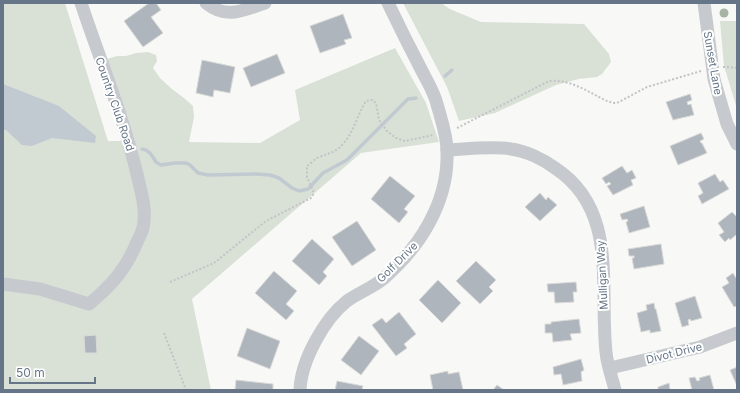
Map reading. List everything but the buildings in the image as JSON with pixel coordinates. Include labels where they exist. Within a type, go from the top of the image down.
[{"type":"street","name":"Country Club Road","points":[[3,284],[40,290],[89,304],[108,287],[130,259],[143,228],[145,207],[126,132],[81,3]]},
{"type":"street","points":[[206,3],[213,9],[227,13],[234,13],[265,3]]},
{"type":"street","name":"Golf Drive","points":[[300,390],[300,379],[314,344],[328,320],[347,301],[382,280],[412,250],[433,217],[442,196],[446,173],[447,150],[437,102],[388,3]]},
{"type":"street","name":"Sunset Lane","points":[[704,3],[712,69],[725,116],[737,144]]},
{"type":"street","name":"Mulligan Way","points":[[447,150],[503,149],[520,152],[550,164],[568,177],[579,189],[586,199],[594,217],[602,249],[606,352],[615,390]]},
{"type":"street","name":"Divot Drive","points":[[610,368],[700,346],[737,333]]},
{"type":"path","points":[[170,282],[214,263],[266,221],[311,198],[314,193],[307,177],[307,166],[316,159],[331,154],[343,145],[352,131],[366,101],[372,100],[376,102],[379,120],[387,131],[396,138],[405,141],[452,131],[550,81],[559,80],[610,102],[617,103],[647,87],[689,74],[727,66],[737,68]]},
{"type":"path","points":[[164,333],[186,390]]},
{"type":"shaded area","points":[[3,3],[65,3],[108,141],[135,141],[107,59],[117,56],[148,52],[156,55],[157,61],[153,68],[160,78],[193,106],[194,117],[189,142],[260,143],[300,120],[295,90],[395,48],[426,103],[439,142],[361,153],[192,299],[211,390],[3,390]]},
{"type":"shaded area","points":[[403,3],[441,3],[450,9],[481,22],[584,24],[609,54],[611,62],[602,74],[597,77],[579,79],[556,85],[495,113],[459,121],[447,87]]},
{"type":"shaded area","points":[[720,21],[737,21],[737,109],[724,66]]},
{"type":"shaded area","points":[[3,84],[59,106],[96,136],[95,143],[52,138],[32,146],[22,145],[6,130],[3,130]]},
{"type":"waterway","points":[[445,76],[452,70]]},
{"type":"waterway","points":[[142,149],[149,152],[156,162],[161,165],[186,163],[198,173],[208,175],[270,175],[279,178],[292,188],[299,191],[308,189],[323,173],[347,160],[408,99],[416,98]]}]
